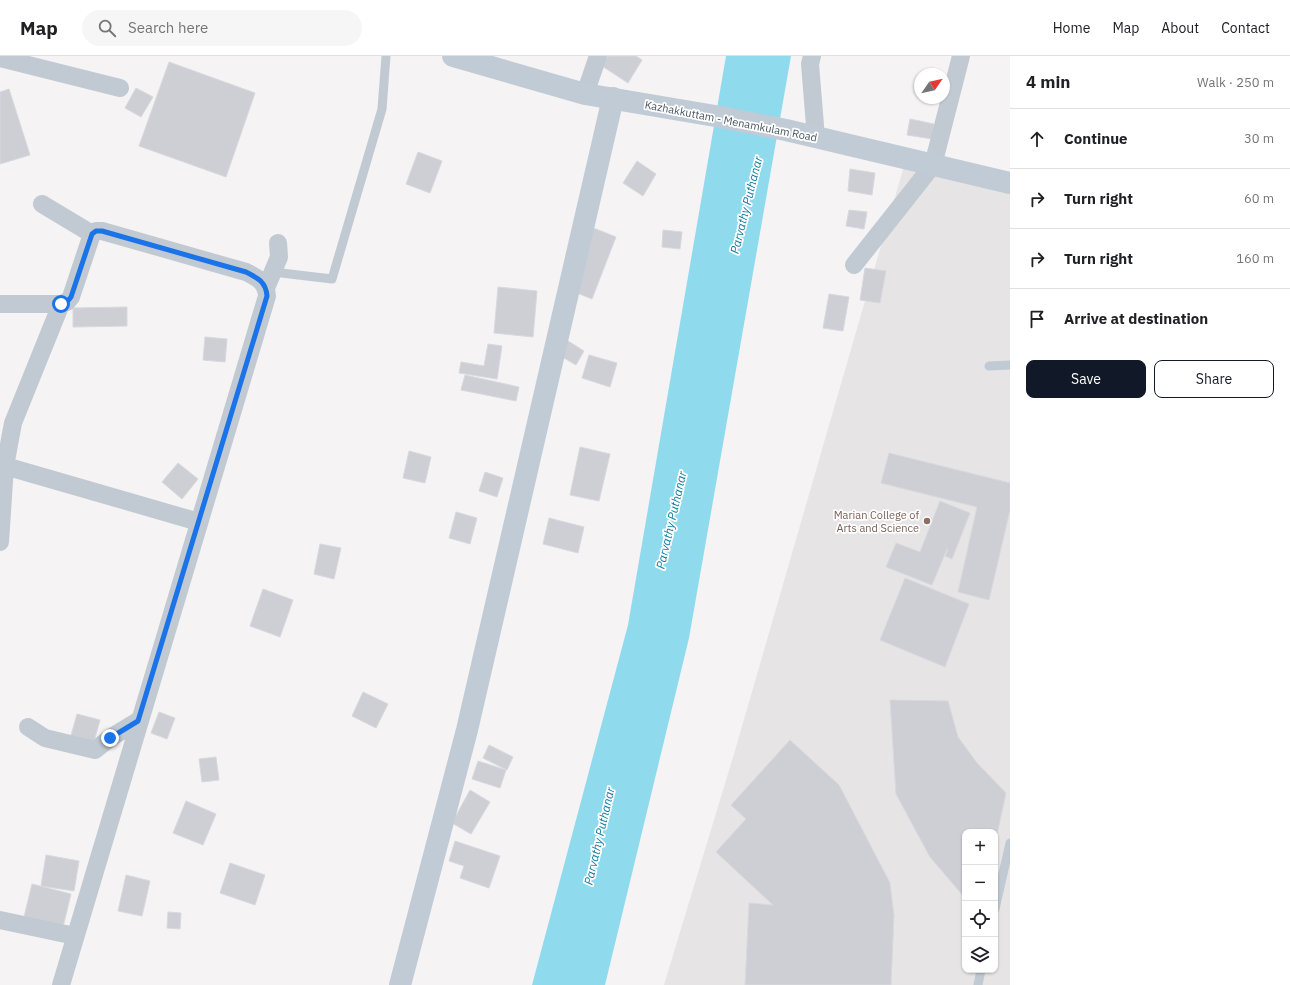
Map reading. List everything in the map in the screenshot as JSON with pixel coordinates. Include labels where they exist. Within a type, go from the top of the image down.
[{"type":"street","name":"Kazhakkuttam - Menamkulam Road","points":[[453,56],[585,94],[721,117],[786,130],[1010,183]]},
{"type":"street","points":[[585,94],[598,56]]},
{"type":"street","points":[[812,56],[810,64],[816,138]]},
{"type":"street","points":[[854,264],[933,165],[961,56]]},
{"type":"street","points":[[0,58],[120,88]]},
{"type":"street","points":[[400,985],[467,730],[613,98]]},
{"type":"street","points":[[42,204],[92,234]]},
{"type":"street","points":[[0,304],[61,304],[67,302],[71,297],[92,234],[96,231],[102,231],[246,272],[262,282],[266,288],[267,296],[138,721],[61,985]]},
{"type":"street","points":[[266,288],[279,257],[278,243]]},
{"type":"street","points":[[0,542],[5,466],[13,423],[61,304]]},
{"type":"street","points":[[5,466],[198,522]]},
{"type":"street","points":[[28,727],[45,738],[94,750],[110,738],[138,721]]},
{"type":"street","points":[[0,920],[75,936]]},
{"type":"lane","points":[[273,272],[332,279],[382,109],[386,56]]},
{"type":"lane","points":[[989,366],[1010,365]]},
{"type":"lane","points":[[997,901],[1010,843]]},
{"type":"lane","points":[[978,985],[980,973]]},
{"type":"shaded area","points":[[904,166],[1010,189],[1010,985],[664,985],[734,754]]},
{"type":"water","name":"Parvathy Puthanar","points":[[726,56],[791,56],[689,638],[605,985],[532,985],[628,625]]},
{"type":"building","points":[[608,56],[636,56],[642,60],[628,83],[602,66]]},
{"type":"building","points":[[169,62],[255,93],[226,177],[139,146]]},
{"type":"building","points":[[136,88],[153,97],[141,117],[125,108]]},
{"type":"building","points":[[9,89],[30,155],[0,164],[0,92]]},
{"type":"building","points":[[910,119],[934,124],[932,139],[907,135]]},
{"type":"building","points":[[418,152],[442,161],[430,193],[406,184]]},
{"type":"building","points":[[637,161],[656,174],[643,196],[623,183]]},
{"type":"building","points":[[850,169],[875,173],[872,195],[848,191]]},
{"type":"building","points":[[849,210],[867,212],[864,229],[846,226]]},
{"type":"building","points":[[591,227],[616,237],[592,299],[567,289]]},
{"type":"building","points":[[663,230],[682,232],[680,249],[662,247]]},
{"type":"building","points":[[865,268],[886,271],[880,303],[860,300]]},
{"type":"building","points":[[498,287],[537,291],[533,337],[494,333]]},
{"type":"building","points":[[829,294],[849,297],[843,331],[823,328]]},
{"type":"building","points":[[127,307],[127,326],[73,327],[73,308]]},
{"type":"building","points":[[205,337],[227,339],[225,362],[203,360]]},
{"type":"building","points":[[565,339],[584,351],[576,365],[557,354]]},
{"type":"building","points":[[488,344],[502,346],[497,379],[459,373],[461,362],[484,366]]},
{"type":"building","points":[[589,355],[617,363],[610,387],[582,378]]},
{"type":"building","points":[[465,375],[519,387],[516,401],[461,390]]},
{"type":"building","points":[[580,447],[610,454],[599,501],[570,495]]},
{"type":"building","points":[[409,451],[431,457],[425,483],[403,478]]},
{"type":"building","points":[[889,453],[1010,483],[1010,510],[989,600],[958,592],[977,507],[881,483]]},
{"type":"building","points":[[178,463],[198,479],[182,499],[162,482]]},
{"type":"building","points":[[485,472],[503,478],[497,497],[479,491]]},
{"type":"building","points":[[940,501],[970,513],[952,559],[945,556],[947,549],[932,585],[886,567],[896,543],[920,552]]},
{"type":"building","points":[[456,512],[477,518],[470,544],[449,538]]},
{"type":"building","points":[[549,518],[584,527],[578,553],[543,544]]},
{"type":"building","points":[[320,544],[341,548],[334,579],[314,574]]},
{"type":"building","points":[[905,578],[969,604],[945,667],[880,640]]},
{"type":"building","points":[[263,589],[293,600],[280,637],[250,626]]},
{"type":"building","points":[[363,692],[388,704],[376,728],[352,716]]},
{"type":"building","points":[[890,700],[948,701],[958,737],[977,763],[1006,793],[998,830],[962,829],[962,894],[930,857],[896,794]]},
{"type":"building","points":[[159,712],[175,718],[167,739],[151,733]]},
{"type":"building","points":[[77,714],[100,720],[93,745],[70,739]]},
{"type":"building","points":[[790,740],[839,785],[890,883],[894,916],[891,985],[745,985],[749,903],[773,905],[716,852],[746,819],[731,805]]},
{"type":"building","points":[[489,745],[513,757],[507,770],[483,758]]},
{"type":"building","points":[[216,757],[219,780],[202,782],[199,759]]},
{"type":"building","points":[[478,761],[506,770],[500,788],[472,779]]},
{"type":"building","points":[[470,790],[490,802],[471,834],[452,823]]},
{"type":"building","points":[[186,801],[216,814],[203,845],[173,833]]},
{"type":"building","points":[[455,841],[500,856],[489,888],[460,878],[464,866],[449,861]]},
{"type":"building","points":[[46,855],[79,861],[74,891],[41,886]]},
{"type":"building","points":[[230,863],[265,875],[255,905],[220,893]]},
{"type":"building","points":[[126,875],[150,881],[142,916],[118,911]]},
{"type":"building","points":[[32,884],[71,894],[62,931],[23,921]]},
{"type":"building","points":[[168,912],[181,913],[180,929],[167,928]]},
{"type":"place","name":"Marian College of Arts and Science","points":[[927,521]]},
{"type":"route","points":[[61,304],[67,302],[71,297],[92,234],[96,231],[102,231],[246,272],[262,282],[266,288],[267,296],[138,721],[110,738]]}]
